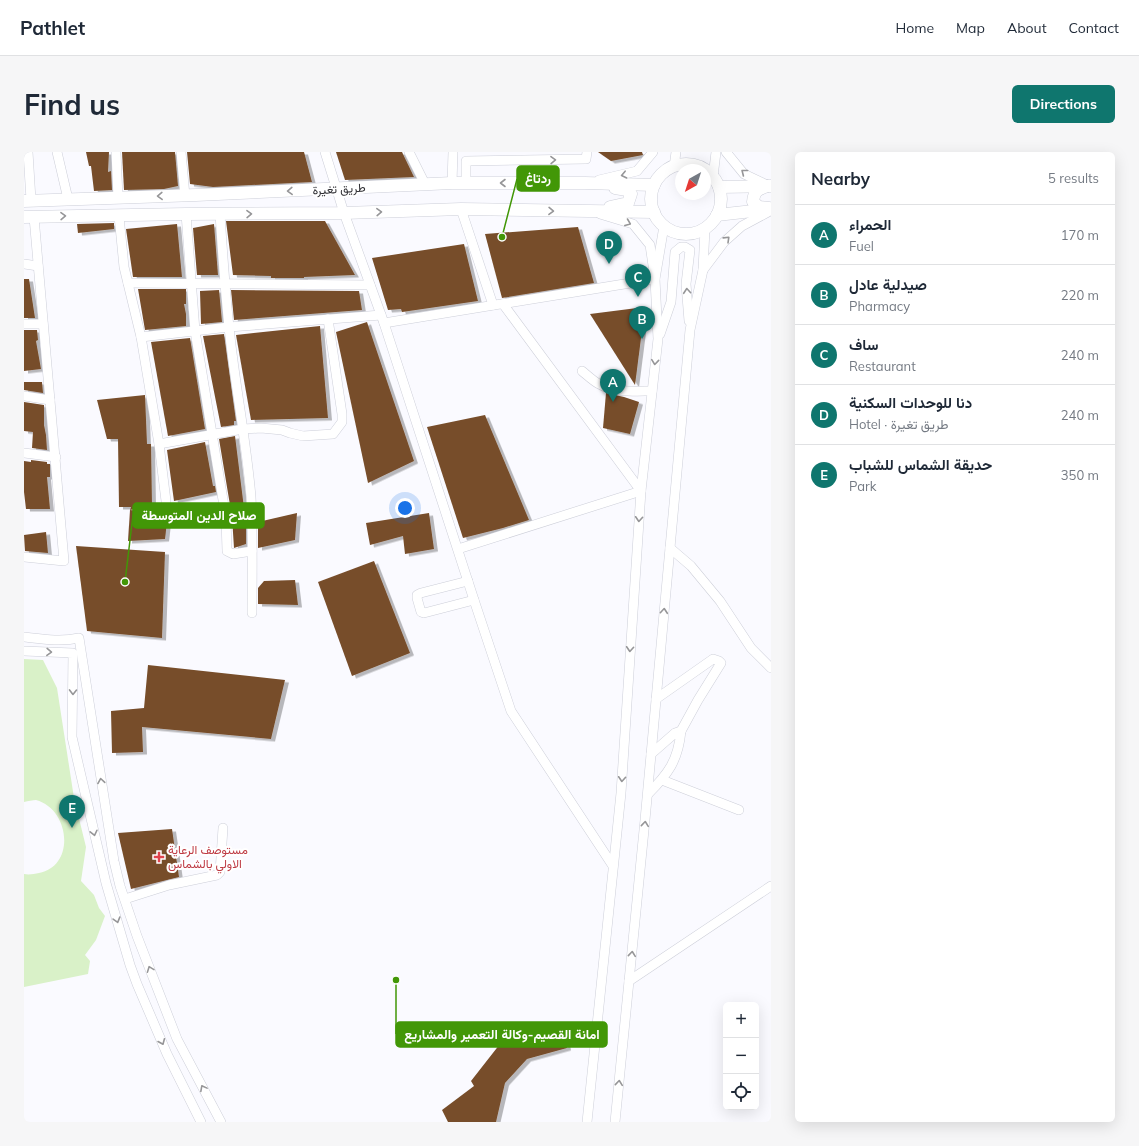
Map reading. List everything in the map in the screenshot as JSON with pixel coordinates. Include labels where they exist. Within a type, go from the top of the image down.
[{"type":"main road","points":[[684,164],[695,166],[705,170],[716,182],[721,199],[719,211],[713,221],[705,228],[695,233],[684,234],[674,232],[658,220],[652,203],[654,185],[659,177],[666,171],[684,164]]},
{"type":"main road","points":[[716,182],[770,186]]},
{"type":"main road","name":"طريق تغيرة","points":[[28,201],[185,196],[452,183],[585,183],[654,185]]},
{"type":"main road","points":[[585,183],[627,190],[631,194],[628,203],[591,212]]},
{"type":"main road","points":[[770,186],[756,190],[753,202],[771,210]]},
{"type":"main road","name":"طريق تغيرة","points":[[29,217],[344,213],[461,209],[654,212]]},
{"type":"main road","points":[[717,215],[771,210]]},
{"type":"street","points":[[28,152],[28,201]]},
{"type":"street","points":[[57,152],[68,199]]},
{"type":"street","points":[[116,152],[118,198]]},
{"type":"street","points":[[181,152],[185,196]]},
{"type":"street","points":[[325,152],[344,213],[383,319],[511,711],[613,866]]},
{"type":"street","points":[[409,152],[425,184]]},
{"type":"street","points":[[452,183],[452,156],[466,161],[586,159],[587,152]]},
{"type":"street","points":[[585,183],[638,172],[653,152]]},
{"type":"street","points":[[674,167],[676,152]]},
{"type":"street","points":[[716,152],[716,182]]},
{"type":"street","points":[[726,152],[744,174],[770,186]]},
{"type":"street","points":[[466,161],[466,183]]},
{"type":"street","points":[[461,209],[493,305]]},
{"type":"street","points":[[703,270],[724,242],[742,226],[771,210]]},
{"type":"street","points":[[587,1122],[621,793],[641,491],[658,339],[655,279],[650,245],[633,224],[591,212]]},
{"type":"street","points":[[186,214],[195,331],[226,518],[227,551],[233,554],[252,551]]},
{"type":"street","points":[[220,214],[224,285],[251,497],[252,613]]},
{"type":"street","points":[[119,216],[124,267],[141,337],[159,444],[166,502]]},
{"type":"street","points":[[24,557],[64,561],[38,266],[29,217]]},
{"type":"street","points":[[655,279],[664,226]]},
{"type":"street","points":[[615,1122],[648,794],[690,330],[703,270],[705,228]]},
{"type":"street","points":[[658,339],[671,302],[675,252],[681,247],[686,247],[690,250],[686,284],[690,330]]},
{"type":"street","points":[[24,264],[38,266]]},
{"type":"street","points":[[141,337],[229,327],[328,319],[383,319],[503,304],[655,279]]},
{"type":"street","points":[[128,283],[191,283],[224,285],[370,285]]},
{"type":"street","points":[[503,304],[641,491]]},
{"type":"street","points":[[159,444],[243,429],[261,428],[282,430],[303,436],[332,434],[342,422],[342,414],[328,319]]},
{"type":"street","points":[[24,324],[43,324]]},
{"type":"street","points":[[582,371],[600,385],[608,388],[628,391],[652,391]]},
{"type":"street","points":[[24,396],[50,400]]},
{"type":"street","points":[[24,453],[55,457]]},
{"type":"street","points":[[458,549],[641,491]]},
{"type":"street","points":[[670,548],[691,566],[720,601],[751,648],[771,668]]},
{"type":"street","points":[[468,581],[417,595],[421,612],[424,613],[474,600]]},
{"type":"street","points":[[24,638],[48,640],[79,638],[114,861],[125,899],[137,936],[177,1039],[221,1122]]},
{"type":"street","points":[[24,651],[74,653],[72,737],[106,883],[130,966],[137,984],[167,1054],[201,1122]]},
{"type":"street","points":[[648,794],[662,780],[672,765],[677,753],[681,732],[720,663],[719,661],[713,659],[656,699]]},
{"type":"street","points":[[651,754],[675,733],[681,732]]},
{"type":"street","points":[[662,780],[739,810]]},
{"type":"street","points":[[125,899],[168,885],[217,875],[220,872],[223,828]]},
{"type":"street","points":[[629,981],[771,886]]},
{"type":"green space","points":[[24,659],[43,660],[57,688],[74,798],[86,847],[81,881],[94,895],[99,908],[105,916],[96,940],[85,955],[90,961],[88,974],[24,987],[24,874],[39,873],[51,868],[59,860],[63,849],[64,837],[62,825],[56,814],[47,805],[36,800],[24,802]]},
{"type":"building","points":[[86,152],[109,152],[108,172],[111,171],[112,190],[94,191],[91,166],[89,166]]},
{"type":"building","points":[[122,152],[175,152],[178,186],[164,189],[124,190]]},
{"type":"building","points":[[187,152],[304,152],[312,182],[213,187],[190,184]]},
{"type":"building","points":[[336,152],[402,152],[414,177],[345,180]]},
{"type":"building","points":[[598,152],[642,152],[643,155],[611,161]]},
{"type":"building","points":[[226,221],[325,221],[355,275],[271,278],[271,276],[233,275]]},
{"type":"building","points":[[114,223],[114,229],[78,233],[77,224]]},
{"type":"building","points":[[177,224],[182,277],[133,277],[126,229]]},
{"type":"building","points":[[214,224],[218,275],[197,275],[193,228]]},
{"type":"building","points":[[578,227],[594,283],[502,298],[485,234]]},
{"type":"building","points":[[464,244],[478,301],[402,312],[401,309],[388,310],[372,258]]},
{"type":"building","points":[[24,279],[29,279],[35,318],[24,318]]},
{"type":"building","points":[[138,289],[186,289],[186,304],[184,304],[186,326],[145,330]]},
{"type":"building","points":[[219,290],[222,322],[201,324],[200,291]]},
{"type":"building","points":[[231,290],[359,291],[362,310],[234,320]]},
{"type":"building","points":[[645,307],[635,385],[590,314]]},
{"type":"building","points":[[367,322],[414,461],[368,483],[336,332]]},
{"type":"building","points":[[320,326],[328,418],[251,420],[236,335]]},
{"type":"building","points":[[24,330],[37,330],[38,340],[36,341],[41,369],[24,371]]},
{"type":"building","points":[[224,334],[236,421],[234,421],[234,425],[221,427],[203,336]]},
{"type":"building","points":[[190,338],[205,429],[168,436],[151,342]]},
{"type":"building","points":[[24,382],[42,382],[43,393],[24,390]]},
{"type":"building","points":[[606,393],[639,402],[630,434],[603,428]]},
{"type":"building","points":[[145,395],[147,444],[151,444],[152,505],[130,510],[131,507],[119,507],[118,439],[107,439],[97,400]]},
{"type":"building","points":[[24,402],[44,405],[44,425],[47,450],[32,448],[33,432],[24,431]]},
{"type":"building","points":[[485,415],[529,520],[463,538],[427,427]]},
{"type":"building","points":[[235,436],[246,524],[246,544],[234,548],[232,517],[219,439]]},
{"type":"building","points":[[205,442],[213,486],[215,486],[216,492],[174,501],[167,450]]},
{"type":"building","points":[[31,460],[47,462],[47,464],[50,464],[50,477],[47,477],[50,509],[26,509],[24,492],[24,461],[31,462]]},
{"type":"building","points":[[130,510],[168,514],[165,539],[128,541]]},
{"type":"building","points":[[297,513],[295,540],[258,548],[258,522]]},
{"type":"building","points":[[429,513],[434,549],[405,554],[403,536],[370,545],[366,523]]},
{"type":"building","points":[[46,532],[48,553],[25,551],[24,535]]},
{"type":"building","points":[[76,546],[165,552],[162,638],[87,631]]},
{"type":"building","points":[[374,561],[410,653],[352,676],[318,582]]},
{"type":"building","points":[[295,580],[298,605],[258,604],[258,588],[264,581]]},
{"type":"building","points":[[148,665],[285,680],[271,739],[142,727],[143,752],[112,753],[111,711],[144,708]]},
{"type":"building","points":[[172,829],[179,877],[131,889],[118,833]]},
{"type":"building","points":[[563,1023],[567,1048],[527,1059],[505,1083],[496,1122],[448,1122],[442,1110],[474,1086],[471,1081],[507,1035]]},
{"type":"place","name":"ردتاغ","points":[[502,237]]},
{"type":"place","name":"دنا للوحدات السكنية","points":[[609,264]]},
{"type":"place","name":"ساف","points":[[638,297]]},
{"type":"place","name":"صيدلية عادل","points":[[642,339]]},
{"type":"place","name":"الحمراء","points":[[613,402]]},
{"type":"place","name":"صلاح الدين المتوسطة","points":[[125,582]]},
{"type":"place","name":"حديقة الشماس للشباب","points":[[72,828]]},
{"type":"place","name":"مستوصف الرعاية الاولي بالشماس","points":[[159,857]]},
{"type":"place","name":"امانة القصيم-وكالة التعمير والمشاريع","points":[[396,980]]}]
